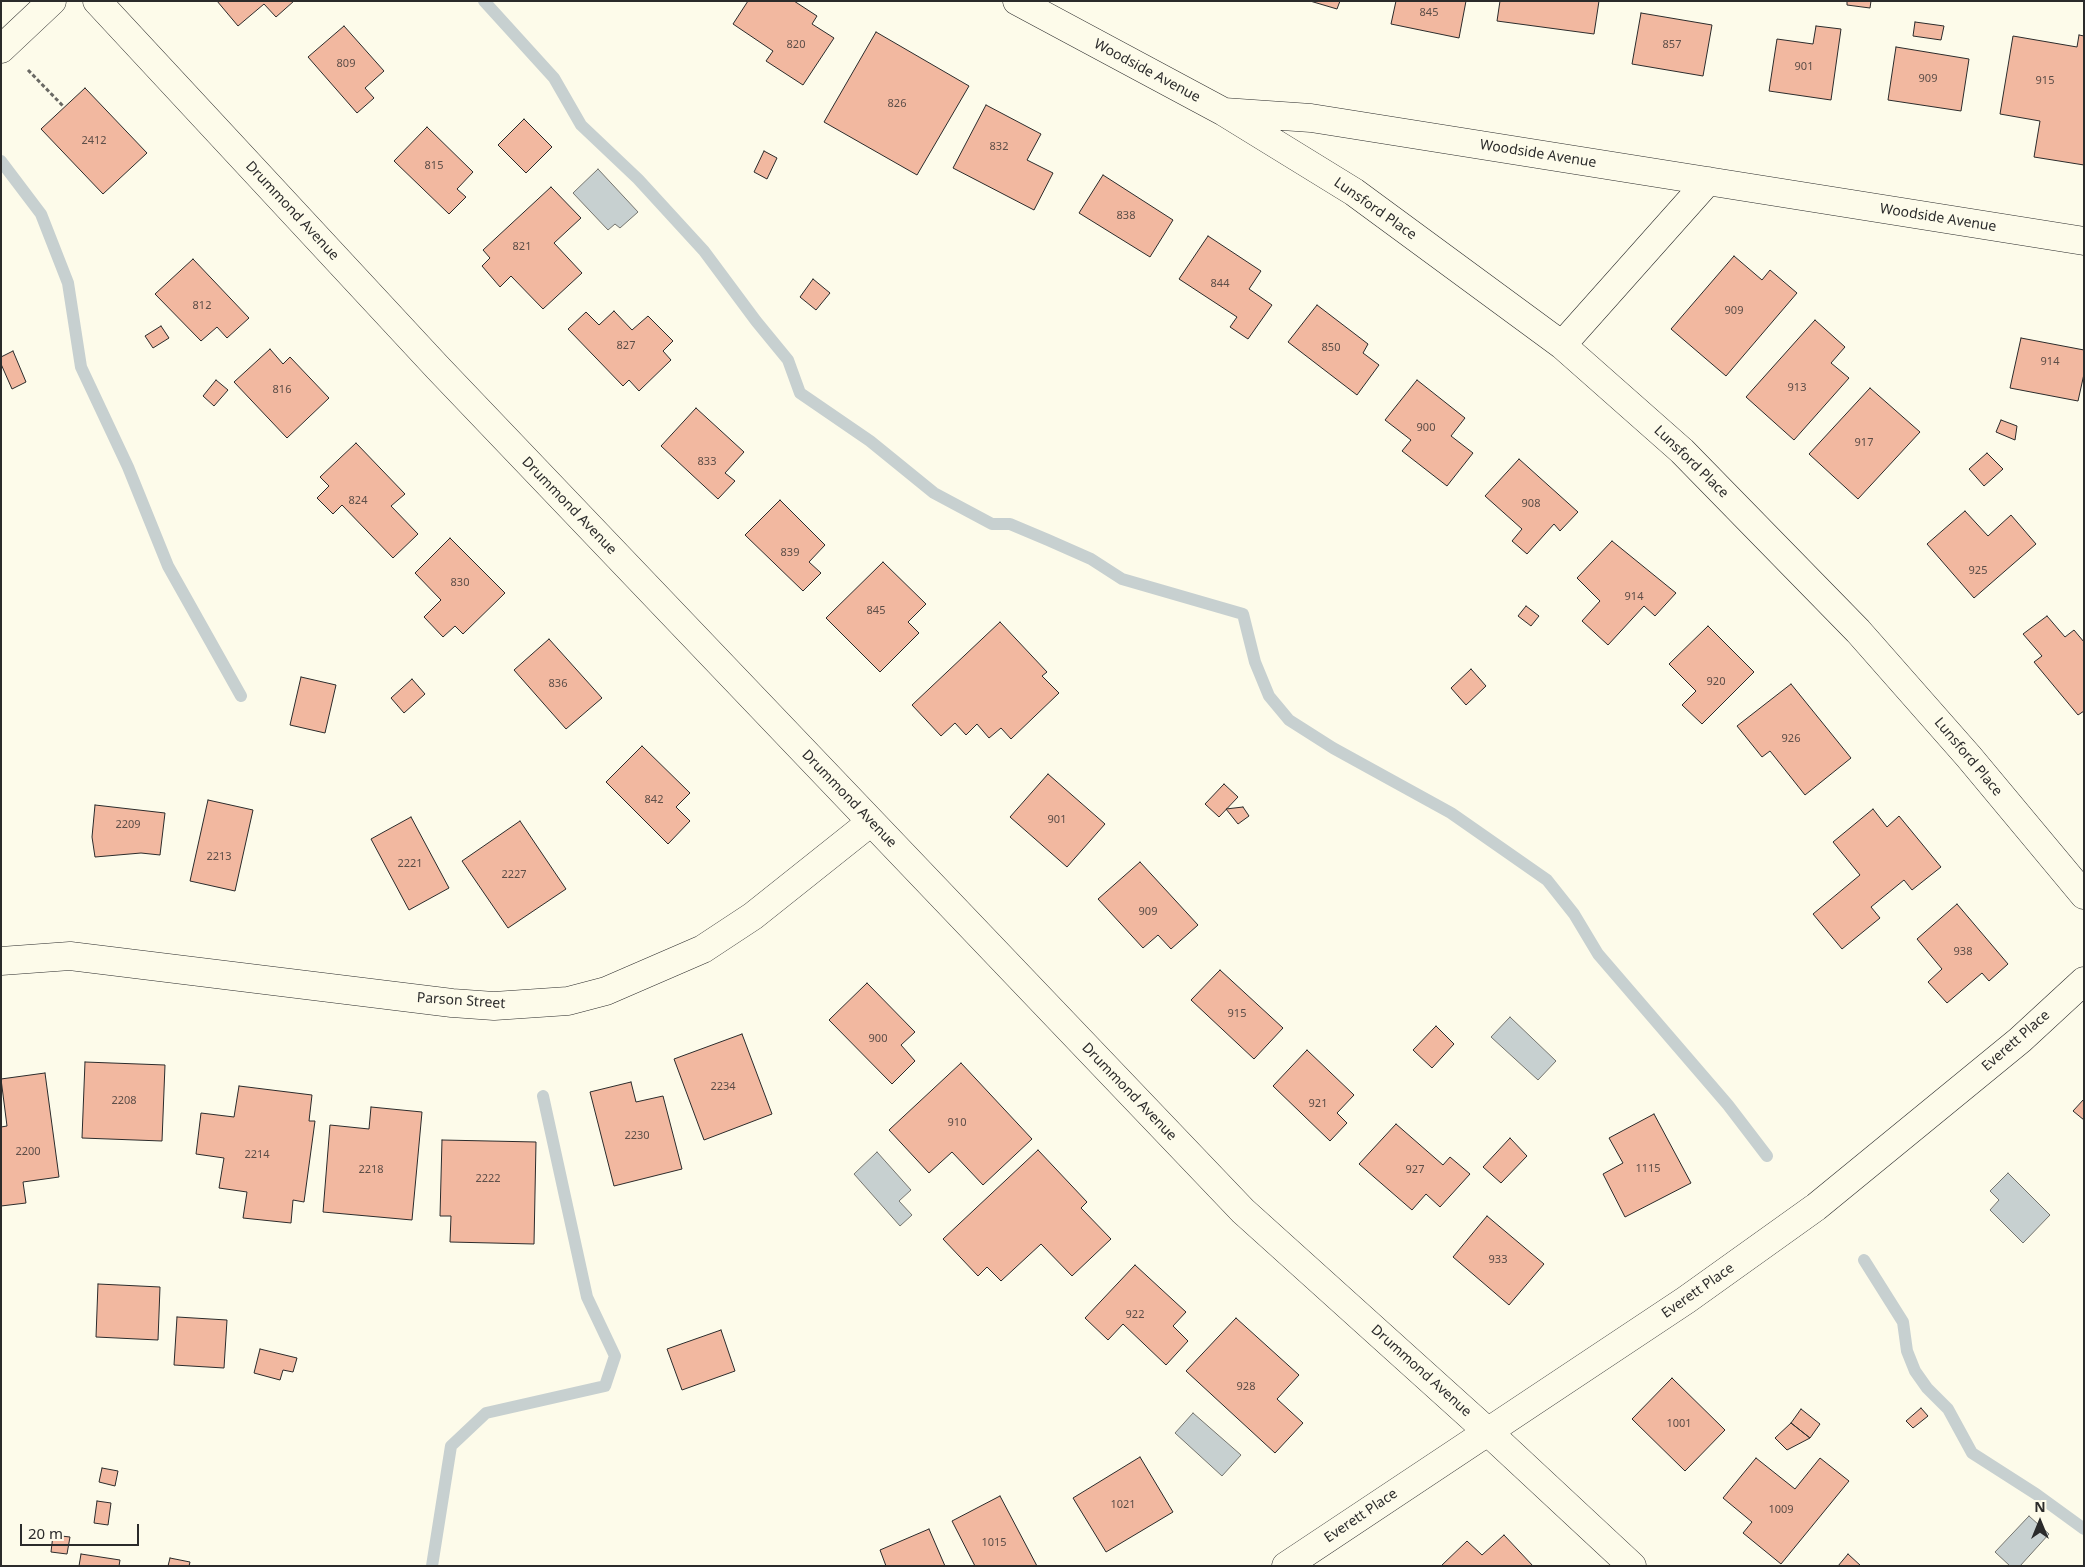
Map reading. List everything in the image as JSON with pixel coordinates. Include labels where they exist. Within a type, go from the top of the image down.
[{"type":"street","points":[[12,57],[52,1]]},
{"type":"street","name":"Drummond Avenue","points":[[97,1],[438,368],[1243,1211],[1488,1431],[1632,1566]]},
{"type":"street","name":"Woodside Avenue","points":[[1017,1],[1224,112],[1311,118],[2084,241]]},
{"type":"street","name":"Lunsford Place","points":[[1224,112],[1354,192],[1562,345],[1690,459],[1858,631],[1969,757],[2084,895]]},
{"type":"street","points":[[1562,345],[1708,181]]},
{"type":"street","name":"Parson Street","points":[[1,961],[70,956],[452,1003],[494,1006],[568,1001],[606,991],[703,949],[753,916],[871,822]]},
{"type":"street","name":"Everett Place","points":[[1286,1566],[1686,1300],[1816,1207],[2020,1040],[2084,981]]},
{"type":"path","points":[[12,57],[64,107]]},
{"type":"shaded area","points":[[598,169],[638,212],[620,228],[615,224],[608,230],[573,193]]},
{"type":"shaded area","points":[[1510,1017],[1556,1061],[1538,1080],[1491,1037]]},
{"type":"shaded area","points":[[877,1152],[911,1190],[899,1201],[912,1215],[900,1226],[854,1174]]},
{"type":"shaded area","points":[[2008,1173],[2050,1215],[2023,1243],[1990,1210],[1999,1200],[1990,1191]]},
{"type":"shaded area","points":[[1193,1413],[1241,1455],[1222,1476],[1175,1433]]},
{"type":"shaded area","points":[[2029,1516],[2049,1534],[2020,1566],[2010,1566],[1995,1552]]},
{"type":"building","points":[[217,1],[294,1],[276,17],[264,4],[238,26]]},
{"type":"building","points":[[748,1],[794,1],[817,16],[812,24],[834,38],[803,85],[766,61],[773,51],[733,24]]},
{"type":"building","points":[[1310,1],[1340,1],[1337,9]]},
{"type":"building","points":[[1396,1],[1466,1],[1459,38],[1391,24]]},
{"type":"building","points":[[1500,1],[1599,1],[1594,34],[1497,21]]},
{"type":"building","points":[[1847,1],[1871,1],[1870,8],[1847,5]]},
{"type":"building","points":[[1641,13],[1712,25],[1703,76],[1632,64]]},
{"type":"building","points":[[1915,22],[1944,26],[1941,40],[1913,36]]},
{"type":"building","points":[[344,26],[384,71],[365,88],[374,98],[357,113],[308,57]]},
{"type":"building","points":[[1816,26],[1841,29],[1831,100],[1769,91],[1777,39],[1813,44]]},
{"type":"building","points":[[876,32],[969,86],[917,175],[824,122]]},
{"type":"building","points":[[2079,35],[2084,36],[2084,165],[2034,157],[2040,121],[2000,114],[2013,36],[2077,47]]},
{"type":"building","points":[[1896,47],[1969,59],[1961,111],[1888,100]]},
{"type":"building","points":[[85,88],[147,153],[103,194],[41,129]]},
{"type":"building","points":[[986,105],[1041,134],[1027,160],[1053,173],[1034,210],[953,168]]},
{"type":"building","points":[[524,119],[552,147],[526,173],[498,145]]},
{"type":"building","points":[[427,127],[473,172],[457,189],[466,197],[449,214],[394,161]]},
{"type":"building","points":[[764,151],[777,158],[767,179],[754,172]]},
{"type":"building","points":[[1103,175],[1173,220],[1150,257],[1079,213]]},
{"type":"building","points":[[551,187],[581,218],[554,243],[582,273],[543,309],[511,276],[500,287],[482,266],[490,258],[483,250]]},
{"type":"building","points":[[1208,236],[1261,271],[1249,289],[1272,305],[1248,339],[1230,327],[1237,317],[1179,279]]},
{"type":"building","points":[[1734,256],[1762,280],[1770,270],[1797,293],[1726,376],[1671,329]]},
{"type":"building","points":[[193,259],[249,318],[227,338],[217,327],[201,341],[155,294]]},
{"type":"building","points":[[813,279],[830,293],[816,310],[800,297]]},
{"type":"building","points":[[1317,305],[1368,344],[1363,353],[1379,365],[1357,395],[1288,342]]},
{"type":"building","points":[[614,311],[632,330],[648,316],[673,341],[663,351],[671,360],[639,391],[629,380],[623,386],[568,329],[586,312],[599,325]]},
{"type":"building","points":[[1815,320],[1845,347],[1831,363],[1849,378],[1794,440],[1746,397]]},
{"type":"building","points":[[161,326],[169,338],[153,348],[145,336]]},
{"type":"building","points":[[2021,338],[2084,350],[2084,374],[2078,401],[2010,388]]},
{"type":"building","points":[[270,349],[283,364],[290,357],[329,398],[287,438],[234,382]]},
{"type":"building","points":[[13,351],[26,382],[12,389],[1,364],[1,357]]},
{"type":"building","points":[[216,380],[228,390],[214,406],[203,396]]},
{"type":"building","points":[[1417,380],[1465,418],[1451,436],[1473,453],[1447,486],[1402,451],[1411,440],[1385,420]]},
{"type":"building","points":[[1870,388],[1920,432],[1858,499],[1809,454]]},
{"type":"building","points":[[696,408],[744,452],[725,473],[735,481],[718,499],[661,446]]},
{"type":"building","points":[[2001,420],[2017,426],[2015,440],[1996,432]]},
{"type":"building","points":[[356,443],[405,494],[391,506],[418,534],[393,558],[342,505],[333,514],[317,498],[329,486],[320,477]]},
{"type":"building","points":[[1987,453],[2003,469],[1984,486],[1969,469]]},
{"type":"building","points":[[1519,459],[1578,512],[1560,531],[1554,524],[1527,554],[1512,541],[1522,529],[1485,496]]},
{"type":"building","points":[[780,500],[825,545],[809,562],[821,573],[803,591],[745,535]]},
{"type":"building","points":[[1965,511],[1988,536],[2011,515],[2036,544],[1974,598],[1927,544]]},
{"type":"building","points":[[450,538],[505,593],[463,634],[455,626],[443,637],[424,617],[441,600],[415,573]]},
{"type":"building","points":[[1612,541],[1676,593],[1655,616],[1644,606],[1608,645],[1582,621],[1600,601],[1577,578]]},
{"type":"building","points":[[883,562],[926,604],[908,622],[919,633],[880,672],[826,618]]},
{"type":"building","points":[[1526,606],[1539,616],[1531,626],[1518,616]]},
{"type":"building","points":[[2047,616],[2065,637],[2074,630],[2084,642],[2084,711],[2078,715],[2034,662],[2042,656],[2023,634]]},
{"type":"building","points":[[1000,622],[1047,672],[1042,676],[1059,693],[1011,739],[1001,728],[989,738],[977,724],[966,735],[955,723],[941,736],[912,705]]},
{"type":"building","points":[[1708,626],[1754,672],[1702,724],[1682,705],[1696,691],[1669,664]]},
{"type":"building","points":[[549,639],[602,698],[566,729],[514,670]]},
{"type":"building","points":[[1471,669],[1486,686],[1466,705],[1451,688]]},
{"type":"building","points":[[301,677],[336,685],[325,733],[290,725]]},
{"type":"building","points":[[412,679],[425,694],[404,713],[391,698]]},
{"type":"building","points":[[1791,684],[1851,758],[1805,795],[1770,751],[1762,757],[1737,726]]},
{"type":"building","points":[[642,746],[690,793],[676,807],[690,821],[668,844],[606,782]]},
{"type":"building","points":[[1048,774],[1105,824],[1067,867],[1010,817]]},
{"type":"building","points":[[1224,784],[1238,797],[1219,817],[1205,804]]},
{"type":"building","points":[[208,800],[253,810],[235,891],[190,881]]},
{"type":"building","points":[[95,805],[165,813],[160,855],[141,853],[95,857],[92,837]]},
{"type":"building","points":[[1243,807],[1249,816],[1238,824],[1226,809]]},
{"type":"building","points":[[1873,809],[1887,827],[1899,816],[1941,867],[1912,890],[1904,880],[1871,907],[1880,918],[1842,949],[1813,914],[1860,875],[1833,842]]},
{"type":"building","points":[[411,817],[449,888],[409,910],[371,839]]},
{"type":"building","points":[[520,821],[566,889],[508,928],[462,861]]},
{"type":"building","points":[[1140,862],[1198,925],[1171,949],[1158,935],[1143,948],[1098,899]]},
{"type":"building","points":[[1957,904],[2008,964],[1989,981],[1982,973],[1947,1003],[1928,982],[1942,969],[1917,939]]},
{"type":"building","points":[[1220,970],[1283,1028],[1254,1059],[1191,1000]]},
{"type":"building","points":[[867,983],[915,1032],[901,1045],[915,1061],[892,1084],[829,1020]]},
{"type":"building","points":[[1436,1026],[1454,1044],[1432,1068],[1413,1050]]},
{"type":"building","points":[[742,1034],[772,1114],[704,1140],[674,1059]]},
{"type":"building","points":[[1307,1050],[1354,1095],[1337,1113],[1347,1123],[1330,1141],[1273,1086]]},
{"type":"building","points":[[85,1062],[165,1065],[162,1141],[82,1138]]},
{"type":"building","points":[[961,1063],[1032,1139],[983,1185],[952,1152],[929,1173],[889,1130]]},
{"type":"building","points":[[45,1073],[59,1177],[23,1182],[26,1203],[1,1206],[1,1127],[7,1126],[1,1079]]},
{"type":"building","points":[[631,1082],[636,1102],[663,1096],[682,1169],[614,1186],[590,1092]]},
{"type":"building","points":[[239,1086],[312,1095],[309,1121],[315,1121],[304,1202],[293,1200],[291,1223],[243,1218],[247,1192],[219,1188],[224,1158],[196,1154],[201,1113],[234,1117]]},
{"type":"building","points":[[2084,1099],[2084,1120],[2073,1111]]},
{"type":"building","points":[[371,1107],[422,1112],[412,1220],[323,1212],[330,1125],[369,1129]]},
{"type":"building","points":[[1654,1114],[1691,1183],[1625,1217],[1603,1174],[1623,1163],[1609,1138]]},
{"type":"building","points":[[1396,1124],[1443,1165],[1450,1157],[1470,1174],[1440,1207],[1426,1194],[1412,1210],[1359,1164]]},
{"type":"building","points":[[1510,1138],[1527,1156],[1501,1183],[1483,1167]]},
{"type":"building","points":[[442,1140],[536,1142],[534,1244],[450,1242],[451,1216],[440,1216]]},
{"type":"building","points":[[1038,1150],[1087,1202],[1081,1208],[1111,1239],[1072,1276],[1041,1244],[1001,1281],[987,1267],[978,1276],[943,1239]]},
{"type":"building","points":[[1487,1216],[1544,1264],[1509,1305],[1453,1257]]},
{"type":"building","points":[[1135,1265],[1186,1312],[1173,1326],[1188,1341],[1166,1365],[1123,1324],[1108,1340],[1085,1318]]},
{"type":"building","points":[[98,1284],[160,1287],[158,1340],[96,1337]]},
{"type":"building","points":[[177,1317],[227,1320],[224,1368],[174,1365]]},
{"type":"building","points":[[1236,1318],[1299,1375],[1277,1399],[1303,1423],[1275,1453],[1186,1371]]},
{"type":"building","points":[[721,1330],[735,1371],[682,1390],[667,1349]]},
{"type":"building","points":[[260,1349],[297,1358],[293,1372],[283,1370],[280,1380],[254,1373]]},
{"type":"building","points":[[1672,1378],[1725,1430],[1685,1471],[1632,1419]]},
{"type":"building","points":[[1921,1408],[1928,1416],[1913,1428],[1906,1421]]},
{"type":"building","points":[[1801,1409],[1820,1424],[1810,1438],[1791,1423]]},
{"type":"building","points":[[1791,1423],[1810,1438],[1787,1450],[1775,1438]]},
{"type":"building","points":[[1140,1457],[1173,1512],[1106,1552],[1073,1498]]},
{"type":"building","points":[[1756,1458],[1795,1489],[1820,1458],[1849,1481],[1781,1564],[1743,1533],[1752,1522],[1723,1498]]},
{"type":"building","points":[[102,1468],[118,1471],[115,1486],[99,1482]]},
{"type":"building","points":[[1000,1496],[1037,1566],[975,1566],[952,1521]]},
{"type":"building","points":[[97,1501],[111,1503],[108,1525],[94,1523]]},
{"type":"building","points":[[929,1529],[945,1566],[886,1566],[880,1550]]},
{"type":"building","points":[[53,1535],[70,1537],[67,1554],[51,1552]]},
{"type":"building","points":[[1504,1535],[1533,1566],[1441,1566],[1467,1541],[1482,1555]]},
{"type":"building","points":[[81,1554],[120,1560],[119,1566],[79,1566]]},
{"type":"building","points":[[1848,1554],[1861,1566],[1838,1566]]},
{"type":"building","points":[[170,1558],[190,1562],[189,1566],[168,1566]]},
{"type":"waterway","points":[[484,1],[554,78],[581,125],[638,179],[704,251],[756,321],[788,360],[800,393],[870,441],[934,493],[992,524],[1010,524],[1048,540],[1091,559],[1122,579],[1243,614],[1255,662],[1269,696],[1289,720],[1333,748],[1451,813],[1547,880],[1574,914],[1598,954],[1728,1105],[1767,1156]]},
{"type":"waterway","points":[[1,161],[41,214],[68,283],[81,367],[128,467],[168,566],[241,696]]},
{"type":"waterway","points":[[432,1566],[451,1446],[486,1413],[605,1386],[615,1356],[587,1297],[543,1096]]},
{"type":"waterway","points":[[1864,1260],[1903,1322],[1907,1351],[1915,1371],[1927,1388],[1948,1409],[1972,1453],[2036,1494],[2084,1529]]}]
